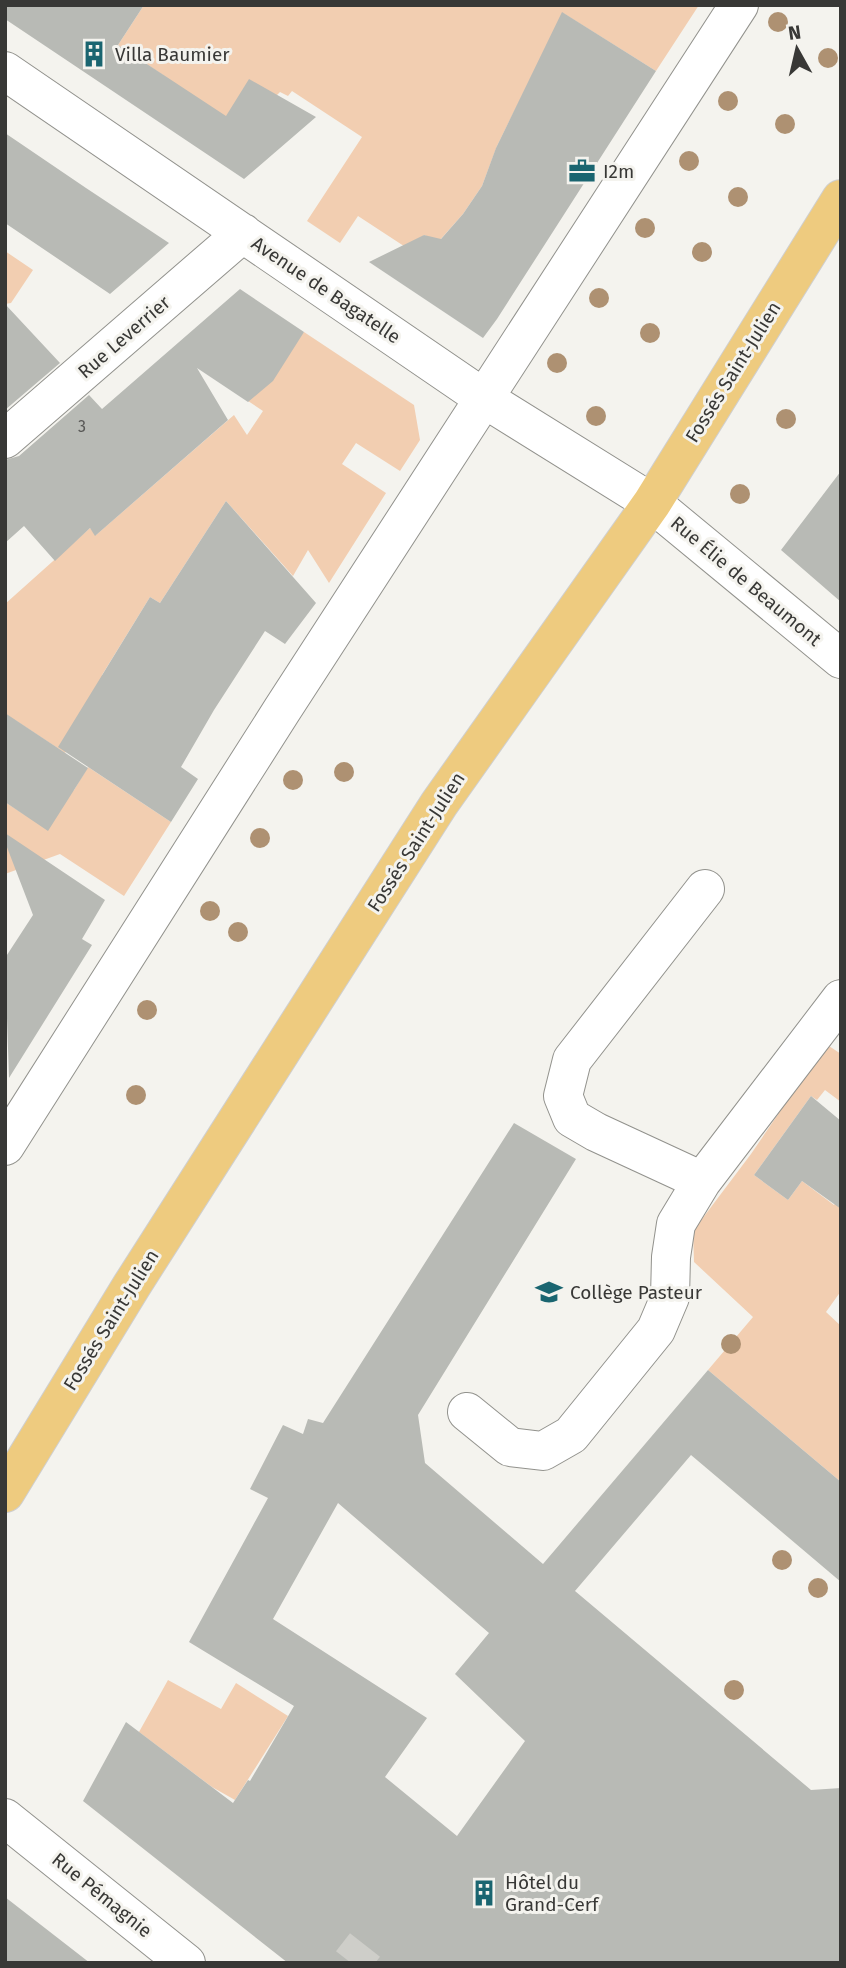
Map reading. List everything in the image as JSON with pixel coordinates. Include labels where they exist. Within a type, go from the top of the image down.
[{"type":"main road","name":"Fossés Saint-Julien","points":[[5,1493],[132,1285],[439,804],[652,502],[841,199]]},
{"type":"street","points":[[5,1146],[282,710],[739,5]]},
{"type":"street","name":"Avenue de Bagatelle","points":[[5,71],[485,399],[652,502]]},
{"type":"street","name":"Rue Leverrier","points":[[5,439],[243,233]]},
{"type":"street","name":"Rue Élie de Beaumont","points":[[652,502],[841,659]]},
{"type":"street","points":[[702,1181],[596,1132],[572,1118],[563,1096],[572,1060],[705,889]]},
{"type":"street","points":[[467,1412],[510,1447],[543,1451],[571,1435],[656,1330],[670,1297],[671,1257],[676,1224],[702,1181],[841,999]]},
{"type":"street","name":"Rue Pémagnie","points":[[9,1832],[186,1963]]},
{"type":"shaded area","points":[[144,5],[699,5],[656,71],[563,13],[497,146],[482,186],[463,214],[439,241],[424,235],[415,242],[413,252],[358,216],[340,243],[307,221],[362,137],[292,91],[288,96],[280,92],[271,101],[222,123],[141,109],[163,75],[118,45]]},
{"type":"shaded area","points":[[5,251],[33,270],[11,303],[5,304]]},
{"type":"shaded area","points":[[304,332],[414,405],[420,440],[400,471],[356,443],[342,464],[386,493],[329,583],[308,550],[293,576],[226,501],[160,603],[150,597],[102,675],[110,680],[65,753],[15,720],[5,734],[5,604],[90,528],[96,535],[234,415],[247,435],[263,411],[245,399]]},
{"type":"shaded area","points":[[88,767],[171,822],[124,896],[60,854],[5,874],[5,802],[25,815],[74,790]]},
{"type":"shaded area","points":[[826,1044],[841,1054],[841,1102],[825,1090],[817,1100],[811,1096],[754,1175],[788,1200],[802,1181],[834,1205],[841,1196],[841,1291],[826,1312],[841,1326],[841,1482],[708,1370],[753,1317],[694,1262],[693,1231],[751,1154]]},
{"type":"shaded area","points":[[168,1680],[221,1709],[236,1683],[288,1716],[235,1800],[212,1787],[139,1732]]},
{"type":"building","points":[[5,5],[144,5],[118,45],[226,116],[249,79],[316,117],[244,179],[5,19]]},
{"type":"building","points":[[562,12],[656,71],[483,338],[369,262],[424,235],[441,239],[463,214],[482,186],[496,148]]},
{"type":"building","points":[[5,133],[169,243],[110,294],[5,223]]},
{"type":"building","points":[[240,289],[304,332],[273,381],[248,402],[197,368],[228,420],[95,536],[90,528],[55,561],[24,526],[5,543],[5,460],[19,456],[89,395],[102,409]]},
{"type":"building","points":[[5,304],[60,363],[5,410]]},
{"type":"building","points":[[841,471],[841,602],[781,550]]},
{"type":"building","points":[[226,501],[316,603],[285,644],[265,631],[181,767],[198,779],[171,822],[58,747],[150,597],[160,603]]},
{"type":"building","points":[[5,713],[88,768],[48,831],[5,802]]},
{"type":"building","points":[[5,833],[105,900],[82,939],[92,945],[9,1078],[5,958],[33,915],[5,842]]},
{"type":"building","points":[[811,1096],[841,1121],[841,1209],[802,1181],[788,1200],[754,1175]]},
{"type":"building","points":[[514,1123],[576,1159],[418,1415],[425,1463],[543,1564],[708,1370],[841,1482],[841,1582],[691,1455],[575,1591],[811,1790],[841,1788],[841,1963],[288,1963],[83,1801],[126,1722],[233,1803],[248,1780],[250,1781],[294,1706],[189,1642],[268,1498],[250,1489],[283,1425],[303,1434],[308,1419],[323,1423]],"holes":[[[338,1503],[489,1633],[455,1674],[525,1741],[457,1836],[385,1777],[427,1718],[273,1619]]]},
{"type":"building","points":[[5,1897],[90,1963],[5,1963]]},
{"type":"tunnel","points":[[351,1963],[365,1945]]},
{"type":"place","name":"Villa Baumier","points":[[94,54]]},
{"type":"place","name":"I2m","points":[[582,171]]},
{"type":"place","name":"Collège Pasteur","points":[[549,1292]]},
{"type":"place","name":"Hôtel du Grand-Cerf","points":[[484,1893]]}]
